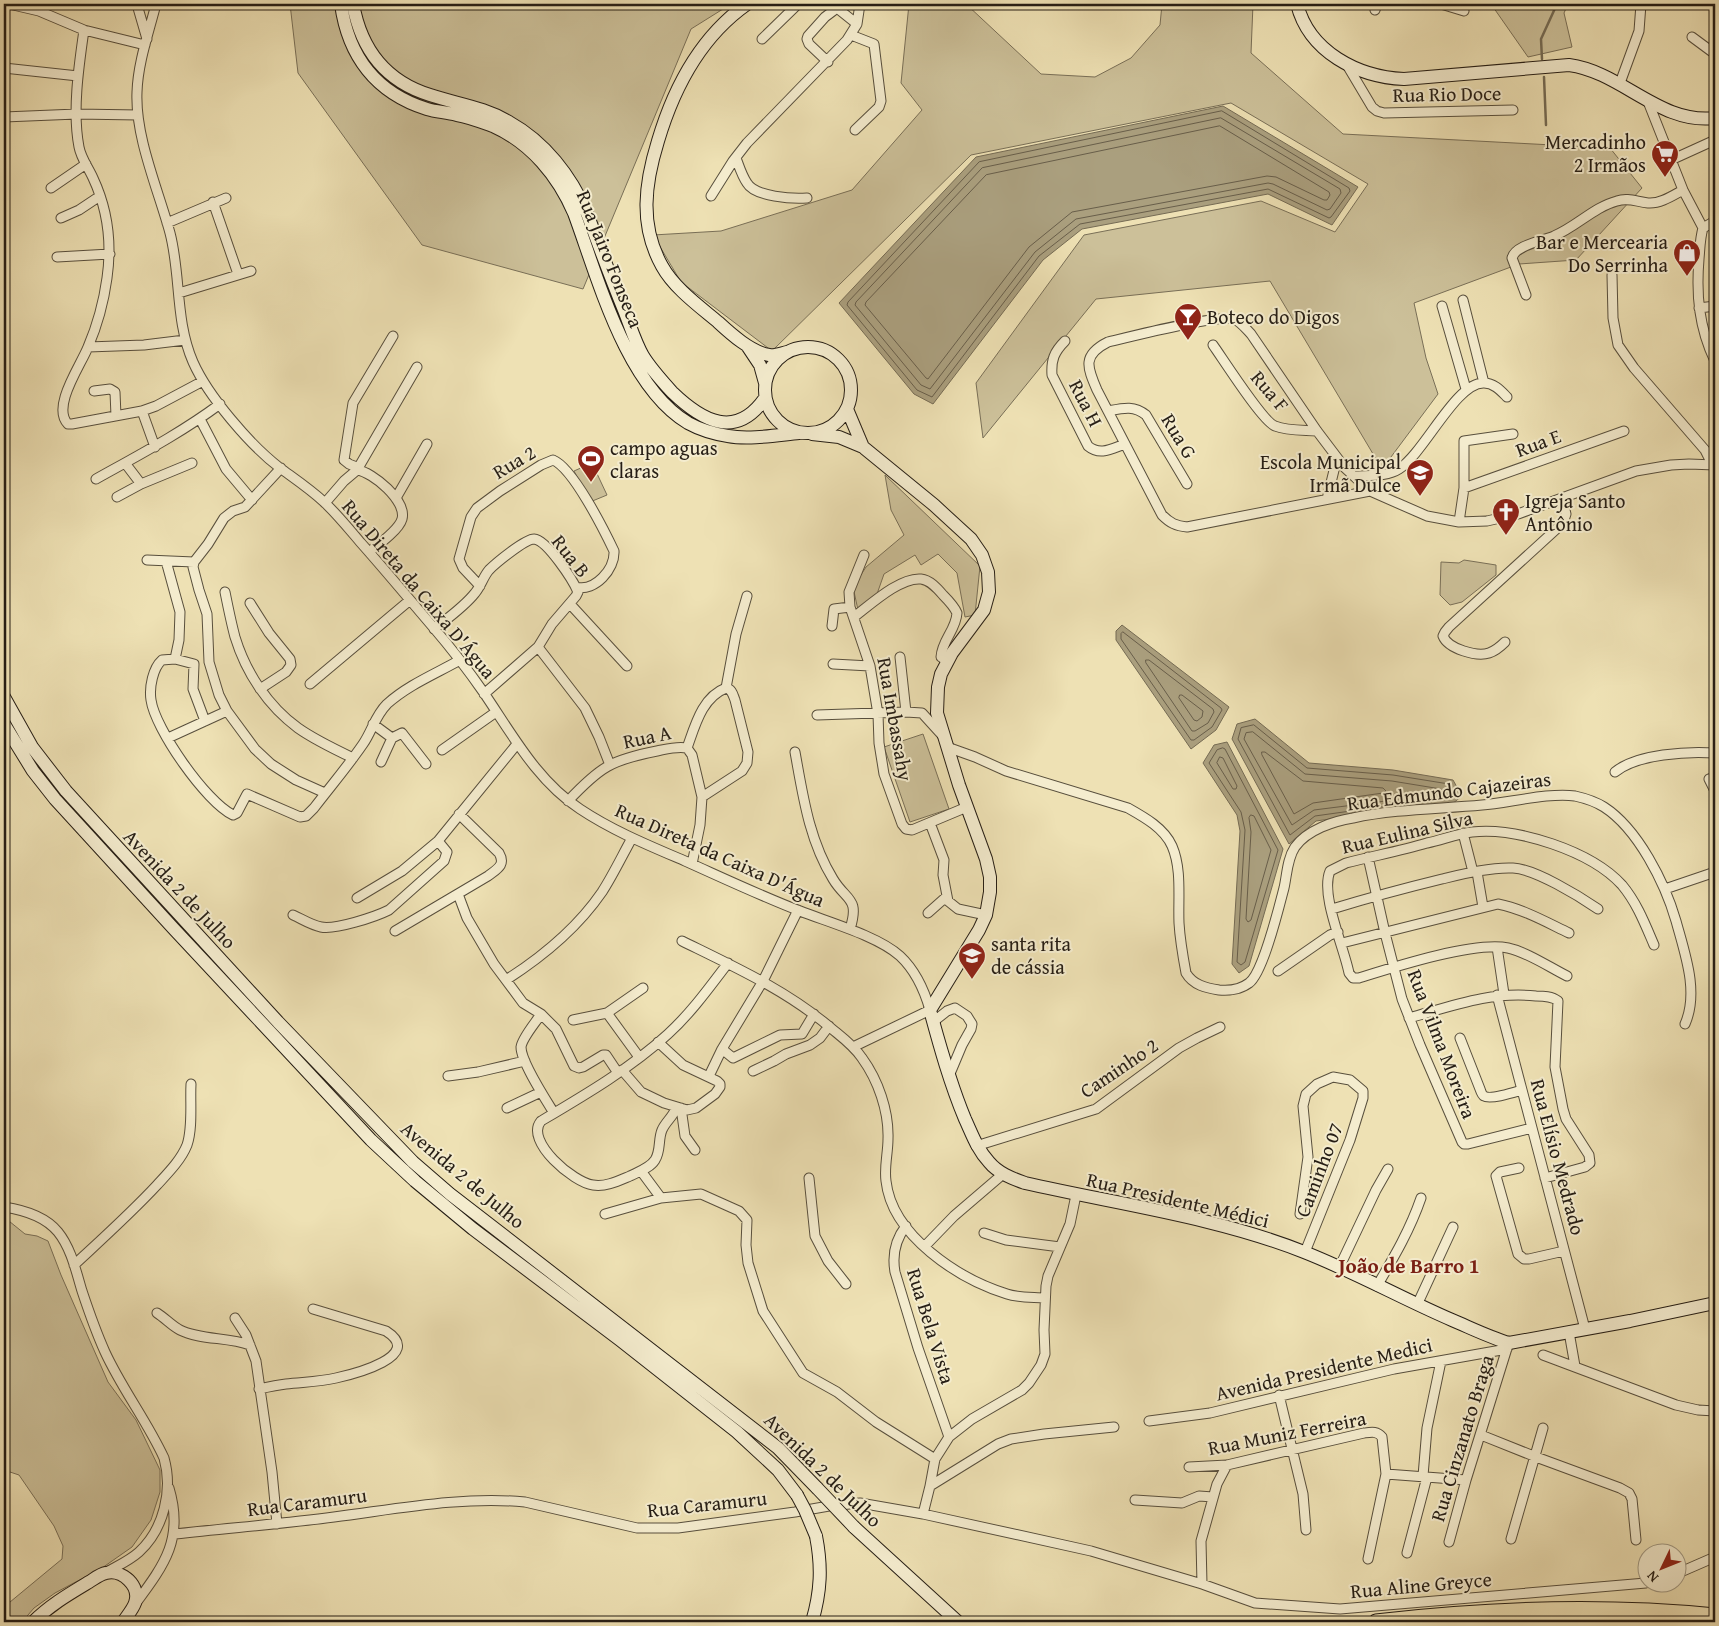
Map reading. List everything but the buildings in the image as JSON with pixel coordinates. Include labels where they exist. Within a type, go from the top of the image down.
[{"type":"highway","points":[[1376,1622],[1448,1615],[1557,1609],[1715,1616]]},
{"type":"main road","name":"Rua Jairo Fonseca","points":[[341,4],[346,32],[358,58],[371,75],[386,89],[399,98],[428,109],[469,118],[502,131],[531,151],[552,173],[567,196],[625,346],[641,374],[668,406],[688,422],[728,436],[772,436],[806,433]]},
{"type":"main road","name":"Rua Jairo Fonseca","points":[[353,4],[356,20],[364,39],[374,56],[392,76],[404,85],[419,91],[482,109],[508,121],[535,140],[564,172],[578,193],[585,208],[642,354],[656,375],[676,395],[696,412],[706,417],[728,422],[751,415],[765,398]]},
{"type":"main road","points":[[747,4],[723,24],[706,42],[679,83],[666,114],[654,152],[646,187],[649,234],[665,271],[694,302],[745,344],[760,365],[765,383],[765,398],[769,410],[777,421],[787,429],[839,437],[863,447],[952,520],[979,549],[986,564],[989,585],[984,610],[947,661],[939,680],[937,713],[945,742],[986,859],[990,877],[990,892],[986,915],[932,1016]]},
{"type":"main road","points":[[1297,4],[1302,19],[1310,32],[1328,51],[1347,65],[1366,73],[1391,79],[1404,79],[1569,65],[1589,69],[1620,83],[1661,107],[1683,116],[1715,118]]},
{"type":"main road","points":[[745,344],[768,354],[811,347],[833,355],[842,364],[850,380],[851,398],[847,409],[833,426],[823,431],[806,433]]},
{"type":"main road","points":[[765,383],[769,370],[787,352]]},
{"type":"main road","points":[[847,409],[863,447]]},
{"type":"main road","name":"Avenida 2 de Julho","points":[[4,697],[32,747],[46,768],[66,791],[272,1015],[413,1162],[450,1194],[778,1448],[854,1527],[958,1622]]},
{"type":"main road","name":"Avenida 2 de Julho","points":[[4,724],[33,771],[55,799],[371,1140],[415,1182],[473,1229],[737,1432],[778,1470],[797,1495],[816,1536],[821,1572],[820,1591],[812,1622]]},
{"type":"main road","name":"Rua Presidente Médici","points":[[932,1016],[948,1076],[976,1146],[989,1162],[1003,1174],[1025,1183],[1223,1227],[1282,1244],[1305,1252],[1508,1346]]},
{"type":"main road","points":[[1508,1346],[1715,1303]]},
{"type":"main road","points":[[33,1622],[46,1609],[59,1600],[105,1573],[120,1574],[127,1578],[135,1588],[136,1603],[123,1622]]},
{"type":"street","points":[[10,4],[39,11],[84,30],[146,42],[138,8],[140,4]]},
{"type":"street","name":"Rua Direta da Caixa D'Água","points":[[156,4],[137,85],[138,115],[148,162],[174,250],[185,340],[203,381],[220,404],[250,439],[281,468],[325,503],[370,552],[460,660],[517,744],[539,772],[568,801],[597,820],[632,838],[798,910],[850,929],[886,945],[901,956],[910,966],[922,985],[932,1016]]},
{"type":"street","points":[[762,40],[798,4]]},
{"type":"street","points":[[711,196],[736,158],[752,138],[828,62],[851,35],[857,24],[860,4]]},
{"type":"street","points":[[1441,4],[1464,11]]},
{"type":"street","points":[[1620,83],[1639,30],[1641,4]]},
{"type":"street","points":[[828,62],[809,44],[807,39],[835,6],[857,24]]},
{"type":"street","points":[[84,30],[78,76],[77,114],[79,149],[100,196],[109,233],[110,254],[103,298],[88,347],[66,394],[64,418],[68,424],[72,424],[142,411],[156,406],[203,381]]},
{"type":"street","points":[[851,35],[874,44],[881,102],[880,107],[856,130]]},
{"type":"street","points":[[1692,37],[1715,54]]},
{"type":"street","name":"Rua Rio Doce","points":[[1347,65],[1372,107],[1384,113],[1513,110]]},
{"type":"street","points":[[4,68],[78,76]]},
{"type":"street","points":[[1646,99],[1683,190],[1703,228],[1698,267],[1699,308],[1702,327],[1715,361]]},
{"type":"street","points":[[4,117],[77,114],[138,115]]},
{"type":"street","points":[[1671,160],[1715,140]]},
{"type":"street","points":[[736,158],[747,184],[757,192],[791,199],[807,198]]},
{"type":"street","points":[[52,188],[86,164]]},
{"type":"street","points":[[1526,295],[1513,262],[1513,254],[1518,248],[1564,232],[1615,201],[1624,199],[1648,203],[1655,202],[1683,190]]},
{"type":"street","points":[[61,218],[79,210],[100,196]]},
{"type":"street","points":[[167,222],[226,198]]},
{"type":"street","points":[[213,202],[238,274]]},
{"type":"street","points":[[1703,228],[1715,221]]},
{"type":"street","points":[[57,256],[110,254]]},
{"type":"street","points":[[179,293],[251,271]]},
{"type":"street","points":[[1612,275],[1613,318],[1618,345],[1639,374],[1705,450],[1714,464]]},
{"type":"street","points":[[1463,300],[1484,383]]},
{"type":"street","points":[[1442,306],[1466,389]]},
{"type":"street","points":[[1699,308],[1715,306]]},
{"type":"street","points":[[1370,491],[1187,527],[1168,522],[1162,515],[1088,371],[1092,352],[1108,342],[1205,321],[1234,319],[1241,323],[1251,334],[1337,458],[1370,491],[1427,516],[1459,522],[1473,523],[1504,518],[1647,469],[1671,465],[1714,464]]},
{"type":"street","points":[[370,552],[400,523],[403,513],[402,507],[396,498],[370,475],[344,460],[352,403],[393,336]]},
{"type":"street","points":[[88,347],[144,345],[185,340]]},
{"type":"street","name":"Rua H","points":[[1065,341],[1053,356],[1051,365],[1052,375],[1088,446],[1098,452],[1105,452],[1125,444]]},
{"type":"street","name":"Rua F","points":[[1214,345],[1257,407],[1272,425],[1281,428],[1318,431]]},
{"type":"street","points":[[325,503],[344,481],[358,469],[417,367]]},
{"type":"street","points":[[1354,476],[1382,474],[1399,469],[1422,446],[1447,411],[1466,389],[1484,383],[1493,385],[1507,397]]},
{"type":"street","points":[[94,391],[110,389],[115,392],[116,416]]},
{"type":"street","points":[[96,479],[155,447],[220,404]]},
{"type":"street","name":"Rua G","points":[[1108,410],[1131,407],[1146,415],[1187,484]]},
{"type":"street","points":[[142,411],[155,447]]},
{"type":"street","points":[[200,419],[226,469],[252,500]]},
{"type":"street","name":"Rua E","points":[[1464,488],[1624,431]]},
{"type":"street","points":[[1459,522],[1464,488],[1464,441],[1513,434]]},
{"type":"street","points":[[396,498],[427,444]]},
{"type":"street","points":[[1327,499],[1337,458]]},
{"type":"street","name":"Rua 2","points":[[480,586],[463,568],[459,559],[471,517],[477,508],[500,491],[541,465],[553,460],[566,469],[573,479],[614,551],[610,567],[605,575],[586,588],[576,587]]},
{"type":"street","points":[[125,463],[141,484]]},
{"type":"street","points":[[117,498],[141,484],[192,463]]},
{"type":"street","points":[[281,468],[242,509],[233,511],[224,518],[194,562],[194,575],[207,614],[209,662],[219,695],[227,711],[255,750],[271,764],[296,780],[325,793]]},
{"type":"street","points":[[1505,642],[1494,651],[1481,654],[1452,648],[1448,645],[1444,636],[1449,627],[1563,523],[1566,514],[1562,498]]},
{"type":"street","name":"Rua B","points":[[434,629],[468,601],[492,567],[524,544],[534,540],[547,549],[568,574],[578,592],[576,596],[547,631],[538,648],[484,694]]},
{"type":"street","name":"Rua Imbassahy","points":[[864,555],[849,592],[850,607],[870,666],[878,714],[881,761],[889,790],[904,828],[912,830],[967,807]]},
{"type":"street","points":[[147,560],[194,562]]},
{"type":"street","points":[[166,562],[180,612],[179,640],[175,659]]},
{"type":"street","points":[[854,617],[886,593],[902,584],[917,580],[927,582],[938,589],[957,613],[953,630],[942,652],[942,656],[947,661]]},
{"type":"street","points":[[225,592],[238,647],[260,690],[281,713],[300,729],[352,758]]},
{"type":"street","points":[[687,748],[702,710],[719,692],[726,688],[736,634],[747,596]]},
{"type":"street","points":[[310,684],[410,600]]},
{"type":"street","points":[[250,603],[269,633],[290,659],[291,664],[286,672],[260,690]]},
{"type":"street","points":[[570,604],[628,666]]},
{"type":"street","points":[[832,626],[834,609],[850,607]]},
{"type":"street","points":[[538,648],[585,708],[594,724],[610,765]]},
{"type":"street","points":[[900,657],[906,712]]},
{"type":"street","points":[[205,721],[193,689],[194,664],[167,658],[158,663],[153,676],[151,694],[154,710],[168,738],[192,775],[223,809],[233,815],[237,813],[247,794],[295,816],[306,816],[364,743],[381,711],[396,696],[460,660]]},
{"type":"street","points":[[833,664],[870,666]]},
{"type":"street","points":[[702,797],[742,770],[747,763],[748,752],[735,700],[732,692],[726,688]]},
{"type":"street","points":[[168,738],[227,711]]},
{"type":"street","points":[[442,750],[496,712]]},
{"type":"street","points":[[817,715],[906,712],[925,715],[945,742]]},
{"type":"street","points":[[373,724],[392,738]]},
{"type":"street","points":[[381,762],[392,738],[402,733],[426,764]]},
{"type":"street","name":"Rua Edmundo Cajazeiras","points":[[945,742],[1006,772],[1128,808],[1155,826],[1171,846],[1176,863],[1180,932],[1186,973],[1190,980],[1196,984],[1227,991],[1250,982],[1264,958],[1284,889],[1290,856],[1302,840],[1318,830],[1352,818],[1427,808],[1487,805],[1560,796],[1575,796],[1599,804],[1630,831],[1665,889],[1689,974],[1690,1011],[1685,1024]]},
{"type":"street","points":[[357,898],[402,871],[438,841],[517,744]]},
{"type":"street","name":"Rua A","points":[[568,801],[594,775],[610,765],[628,757],[676,747],[687,748],[694,764],[702,797],[700,825],[692,864]]},
{"type":"street","points":[[796,752],[806,815],[816,842],[833,880],[852,902],[854,917],[850,929]]},
{"type":"street","points":[[1615,772],[1622,766],[1632,762],[1660,756],[1687,752],[1714,753]]},
{"type":"street","points":[[1715,777],[1709,779],[1715,791]]},
{"type":"street","points":[[394,931],[432,910],[499,868],[502,862],[499,853],[459,814]]},
{"type":"street","points":[[930,823],[944,860],[943,874],[946,897],[958,909],[986,915]]},
{"type":"street","name":"Rua Eulina Silva","points":[[1332,909],[1327,885],[1330,871],[1346,863],[1463,833],[1490,832],[1536,838],[1566,849],[1600,868],[1622,885],[1632,898],[1641,914],[1654,946]]},
{"type":"street","points":[[1463,833],[1483,907]]},
{"type":"street","points":[[506,980],[544,952],[587,911],[603,891],[632,838]]},
{"type":"street","points":[[292,915],[319,927],[333,928],[381,914],[444,861],[447,852],[438,841]]},
{"type":"street","name":"Rua Vilma Moreira","points":[[1368,857],[1398,987],[1453,1123],[1464,1144],[1532,1128]]},
{"type":"street","points":[[1567,976],[1518,950],[1497,947],[1454,952],[1360,978],[1352,978],[1332,909],[1376,895],[1475,872],[1514,868],[1526,870],[1583,898],[1598,909]]},
{"type":"street","points":[[1665,889],[1715,872]]},
{"type":"street","points":[[458,894],[467,918],[506,980],[523,1003],[541,1014],[556,1029],[576,1068],[583,1067],[606,1055],[641,1092],[687,1110],[696,1108],[715,1094],[720,1084],[709,1076],[683,1065],[658,1042]]},
{"type":"street","points":[[928,913],[946,897]]},
{"type":"street","points":[[1342,943],[1498,904],[1511,906],[1570,933]]},
{"type":"street","points":[[709,1076],[722,1049],[763,981],[798,910]]},
{"type":"street","points":[[1278,971],[1330,935],[1338,932]]},
{"type":"street","points":[[682,941],[763,981],[814,1014],[853,1046],[872,1074],[886,1114],[888,1128],[886,1179],[892,1203],[906,1226],[925,1246],[950,1268],[977,1282],[1009,1295],[1045,1298]]},
{"type":"street","name":"Rua Elísio Medrado","points":[[1497,947],[1500,995],[1522,1090],[1585,1329]]},
{"type":"street","points":[[678,1108],[662,1128],[655,1161],[641,1171],[610,1184],[598,1186],[583,1183],[556,1164],[537,1130],[539,1124],[554,1113],[620,1071],[658,1042],[686,1016],[728,963]]},
{"type":"street","points":[[572,1020],[607,1013],[643,988]]},
{"type":"street","points":[[1409,1018],[1500,995],[1556,999],[1559,1005],[1555,1067],[1563,1109],[1566,1120],[1589,1155],[1590,1163],[1585,1167],[1546,1178]]},
{"type":"street","points":[[853,1046],[955,1008],[964,1012],[972,1024],[948,1076]]},
{"type":"street","points":[[607,1013],[639,1057]]},
{"type":"street","points":[[541,1014],[521,1046],[525,1061],[554,1113]]},
{"type":"street","points":[[722,1049],[733,1058],[780,1035],[802,1034],[814,1014]]},
{"type":"street","points":[[753,1071],[786,1054],[810,1045],[820,1038],[829,1026]]},
{"type":"street","name":"Caminho 2","points":[[976,1146],[1096,1109],[1179,1048],[1220,1027]]},
{"type":"street","points":[[1460,1038],[1482,1095],[1488,1098],[1522,1090]]},
{"type":"street","points":[[448,1076],[478,1072],[525,1061]]},
{"type":"street","name":"Caminho 07","points":[[1300,1214],[1308,1157],[1303,1106],[1306,1094],[1317,1084],[1333,1077],[1350,1080],[1363,1091],[1363,1098],[1350,1140],[1305,1252]]},
{"type":"street","points":[[74,1265],[138,1206],[173,1167],[183,1152],[189,1130],[191,1084]]},
{"type":"street","points":[[507,1108],[541,1092]]},
{"type":"street","points":[[678,1108],[685,1136],[695,1150]]},
{"type":"street","points":[[1519,1168],[1500,1172],[1496,1176],[1516,1250],[1521,1258],[1528,1260],[1564,1251]]},
{"type":"street","points":[[1339,1268],[1388,1169]]},
{"type":"street","points":[[641,1171],[661,1198]]},
{"type":"street","points":[[925,1246],[954,1216],[1003,1174]]},
{"type":"street","points":[[809,1178],[814,1236],[828,1261],[846,1284]]},
{"type":"street","points":[[605,1214],[661,1198],[701,1194],[739,1211],[745,1216],[748,1224],[746,1245],[748,1263],[759,1301],[763,1311],[799,1369],[812,1379],[837,1392],[876,1422],[935,1459]]},
{"type":"street","points":[[923,1514],[935,1459],[949,1437],[972,1419],[1022,1390],[1036,1374],[1045,1354],[1045,1298],[1048,1276],[1070,1224],[1076,1195]]},
{"type":"street","points":[[1377,1286],[1400,1248],[1413,1222],[1421,1198]]},
{"type":"street","points":[[4,1207],[30,1213],[51,1225],[62,1238],[74,1265],[92,1320],[106,1354],[164,1458],[168,1470],[165,1504],[154,1533],[136,1555],[105,1573]]},
{"type":"street","name":"Rua Bela Vista","points":[[906,1226],[895,1246],[893,1262],[905,1308],[949,1437]]},
{"type":"street","points":[[1417,1305],[1453,1227]]},
{"type":"street","points":[[984,1233],[1006,1240],[1060,1247]]},
{"type":"street","points":[[259,1389],[336,1378],[366,1370],[390,1358],[398,1349],[399,1344],[396,1339],[386,1331],[313,1309]]},
{"type":"street","points":[[158,1313],[180,1330],[196,1335],[230,1339],[250,1345]]},
{"type":"street","points":[[235,1318],[250,1345],[256,1361],[272,1472],[277,1524]]},
{"type":"street","points":[[1569,1332],[1574,1366]]},
{"type":"street","name":"Avenida Presidente Medici","points":[[1149,1421],[1210,1413],[1394,1369],[1508,1346]]},
{"type":"street","name":"Rua Cinzanato Braga","points":[[1449,1542],[1466,1480],[1508,1346]]},
{"type":"street","points":[[1543,1355],[1676,1405],[1698,1410],[1715,1410]]},
{"type":"street","points":[[1407,1553],[1425,1477],[1429,1414],[1441,1360]]},
{"type":"street","points":[[1279,1395],[1303,1494],[1306,1530]]},
{"type":"street","points":[[930,1486],[998,1444],[1011,1439],[1114,1427]]},
{"type":"street","points":[[1511,1539],[1544,1428]]},
{"type":"street","name":"Rua Muniz Ferreira","points":[[1189,1467],[1227,1465],[1364,1433],[1376,1432],[1382,1437],[1386,1474]]},
{"type":"street","points":[[1481,1435],[1629,1493],[1632,1499],[1636,1540]]},
{"type":"street","points":[[1202,1584],[1201,1541],[1213,1497],[1227,1465]]},
{"type":"street","points":[[1368,1559],[1386,1474],[1466,1480]]},
{"type":"street","points":[[136,1603],[163,1562],[174,1534],[174,1510],[168,1483]]},
{"type":"street","points":[[1135,1500],[1182,1503],[1199,1496],[1213,1497]]},
{"type":"street","name":"Rua Caramuru","points":[[174,1534],[277,1524],[399,1508],[490,1501],[525,1502],[648,1529],[678,1528],[847,1503],[860,1503],[923,1514],[1091,1551],[1179,1577]]},
{"type":"street","points":[[1686,1570],[1715,1557]]},
{"type":"street","name":"Rua Aline Greyce","points":[[1179,1577],[1255,1603],[1340,1609],[1636,1584]]},
{"type":"shaded area","points":[[290,4],[731,4],[691,29],[583,289],[422,245],[298,73]]},
{"type":"shaded area","points":[[909,4],[966,4],[1041,74],[1095,77],[1131,58],[1160,25],[1162,4],[1253,4],[1251,53],[1343,134],[1610,148],[1642,188],[1576,260],[1519,264],[1414,303],[1426,358],[1438,394],[1382,469],[1270,281],[1096,299],[983,438],[976,383],[1084,235],[1261,201],[1335,232],[1368,184],[1231,103],[971,155],[772,351],[681,282],[653,235],[721,231],[852,190],[922,110],[901,83]]},
{"type":"shaded area","points":[[1491,4],[1568,4],[1564,13],[1572,47],[1528,57]]},
{"type":"shaded area","name":"campo aguas claras","points":[[592,463],[607,495],[590,502],[574,471]]},
{"type":"shaded area","points":[[885,475],[980,566],[975,615],[965,617],[957,573],[938,554],[921,565],[915,555],[884,574],[877,594],[858,610],[853,587],[866,567],[904,535],[891,510]]},
{"type":"shaded area","points":[[1464,560],[1496,565],[1496,575],[1462,602],[1450,605],[1440,595],[1441,562],[1459,563]]},
{"type":"shaded area","points":[[923,734],[949,809],[910,822],[884,747]]},
{"type":"shaded area","points":[[4,1217],[25,1234],[37,1236],[48,1241],[108,1382],[136,1420],[160,1470],[160,1492],[151,1520],[132,1547],[102,1568],[55,1593],[34,1608],[22,1622],[4,1622],[4,1607],[62,1559],[63,1546],[54,1526],[19,1475],[4,1470]]},
{"type":"water","points":[[1223,106],[1358,187],[1332,225],[1268,194],[1082,229],[1043,260],[933,404],[914,394],[839,303],[976,157]]},
{"type":"water","points":[[1122,625],[1229,707],[1216,730],[1191,749],[1116,640],[1116,631]]},
{"type":"water","points":[[1255,719],[1309,763],[1393,770],[1453,780],[1462,796],[1452,804],[1316,821],[1289,844],[1232,739],[1237,724]]},
{"type":"water","points":[[1227,742],[1283,849],[1249,966],[1239,973],[1232,964],[1240,831],[1237,815],[1203,763],[1214,745]]},
{"type":"waterway","points":[[1542,59],[1541,39],[1557,4]]},
{"type":"waterway","points":[[1544,77],[1546,125]]},
{"type":"place","name":"Mercadinho 2 Irmãos","points":[[1665,178]]},
{"type":"place","name":"Bar e Mercearia Do Serrinha","points":[[1687,277]]},
{"type":"place","name":"Boteco do Digos","points":[[1188,341]]},
{"type":"place","name":"campo aguas claras","points":[[591,483]]},
{"type":"place","name":"Escola Municipal Irmã Dulce","points":[[1420,497]]},
{"type":"place","name":"Igreja Santo Antônio","points":[[1506,536]]},
{"type":"place","name":"santa rita de cássia","points":[[972,980]]},
{"type":"district","name":"João de Barro 1","points":[[1409,1266]]}]
